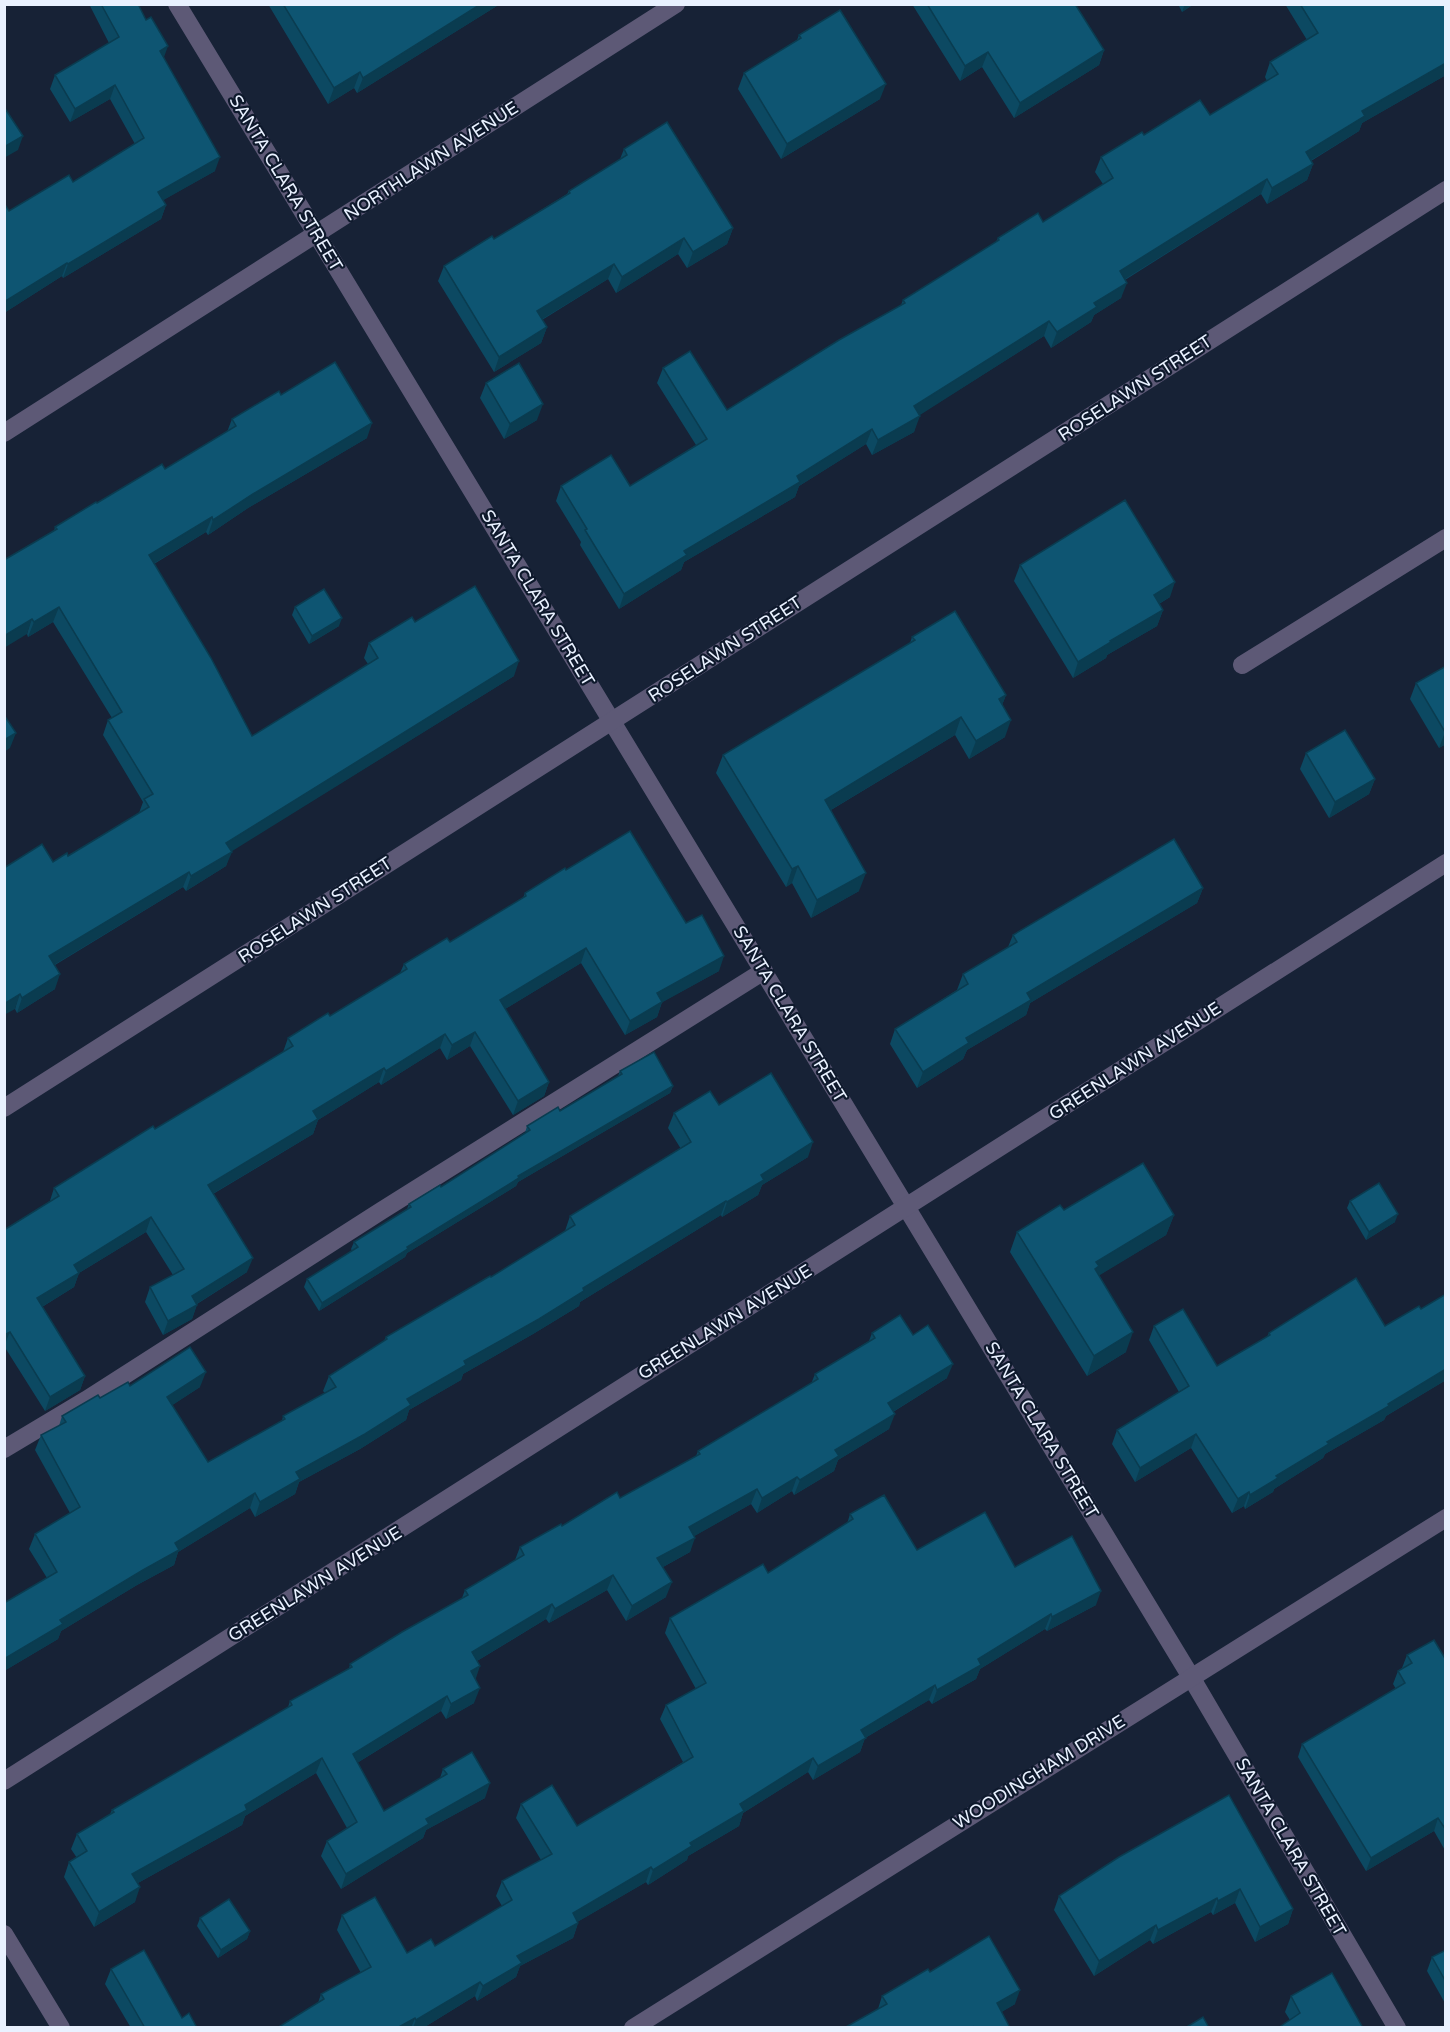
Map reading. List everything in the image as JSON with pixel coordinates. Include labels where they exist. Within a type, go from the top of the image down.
[{"type":"street","name":"SANTA CLARA STREET","points":[[177,4],[1191,1677],[1397,2028]]},
{"type":"street","name":"NORTHLAWN AVENUE","points":[[4,433],[676,4]]},
{"type":"street","name":"ROSELAWN STREET","points":[[4,1108],[1446,190]]},
{"type":"street","points":[[1242,665],[1446,538]]},
{"type":"street","name":"GREENLAWN AVENUE","points":[[4,1781],[1446,863]]},
{"type":"street","points":[[4,1449],[86,1400],[381,1210],[764,971]]},
{"type":"street","name":"WOODINGHAM DRIVE","points":[[633,2028],[1446,1518]]},
{"type":"street","points":[[4,1934],[61,2028]]},
{"type":"building","points":[[101,4],[138,4],[146,20],[151,17],[168,46],[160,51],[220,157],[158,192],[166,205],[4,302],[4,203],[9,211],[69,175],[73,182],[144,138],[115,85],[75,109],[55,75],[119,37]]},
{"type":"building","points":[[283,4],[481,4],[363,78],[360,72],[334,88]]},
{"type":"building","points":[[927,4],[1075,4],[1104,50],[1020,103],[988,52],[965,66]]},
{"type":"building","points":[[1300,4],[1446,4],[1446,63],[1362,111],[1365,116],[1306,152],[1313,164],[1272,188],[1267,179],[1120,271],[1127,283],[1094,303],[1097,307],[1057,332],[1049,321],[914,406],[920,416],[878,440],[872,429],[797,476],[800,482],[684,551],[687,555],[624,594],[561,486],[611,455],[630,486],[707,439],[663,368],[690,351],[727,410],[839,340],[905,303],[903,300],[1038,213],[1043,222],[1113,178],[1101,157],[1142,132],[1144,135],[1200,100],[1210,115],[1278,74],[1270,62],[1318,33]]},
{"type":"building","points":[[840,10],[886,84],[787,144],[744,73],[801,38],[799,35]]},
{"type":"building","points":[[4,107],[23,136],[4,147]]},
{"type":"building","points":[[667,122],[733,228],[693,252],[684,238],[622,277],[614,264],[537,311],[547,327],[499,357],[444,266],[492,236],[494,239],[570,193],[569,191],[627,155],[624,149]]},
{"type":"building","points":[[335,362],[372,423],[213,520],[212,517],[149,555],[211,658],[252,736],[378,658],[369,643],[412,617],[415,622],[475,586],[519,661],[226,843],[232,852],[191,876],[189,872],[49,956],[60,974],[22,998],[20,994],[4,1004],[4,868],[42,844],[53,862],[67,853],[68,856],[149,807],[144,799],[153,794],[108,720],[122,712],[59,607],[34,622],[32,619],[4,636],[4,560],[162,464],[165,469],[236,426],[232,419],[279,391],[281,395]]},
{"type":"building","points":[[519,363],[543,404],[510,424],[486,383]]},
{"type":"building","points":[[1125,500],[1175,582],[1154,595],[1163,610],[1078,662],[1020,565]]},
{"type":"building","points":[[324,589],[342,618],[312,636],[295,607]]},
{"type":"building","points":[[955,611],[1006,695],[999,699],[1011,720],[976,741],[961,717],[825,800],[866,873],[817,900],[798,866],[792,869],[723,755],[915,640],[912,637]]},
{"type":"building","points":[[1446,666],[1446,732],[1445,732],[1416,683]]},
{"type":"building","points":[[4,715],[16,733],[4,740]]},
{"type":"building","points":[[1345,730],[1375,779],[1335,802],[1306,753]]},
{"type":"building","points":[[630,831],[686,923],[702,915],[724,956],[657,993],[662,1002],[630,1021],[586,948],[500,1000],[549,1082],[518,1101],[475,1032],[452,1045],[445,1034],[386,1071],[384,1068],[313,1111],[318,1119],[208,1185],[253,1258],[192,1296],[197,1305],[168,1321],[150,1287],[184,1269],[151,1217],[74,1265],[79,1273],[37,1298],[85,1376],[50,1397],[10,1332],[4,1335],[4,1230],[59,1196],[54,1188],[153,1126],[155,1129],[293,1046],[288,1038],[328,1013],[330,1016],[407,969],[404,964],[447,938],[450,942],[526,896],[525,893],[565,868],[566,870]]},
{"type":"building","points":[[1174,839],[1203,888],[1027,993],[1031,1000],[966,1038],[969,1043],[923,1072],[895,1029],[968,984],[963,974],[1017,942],[1013,935]]},
{"type":"building","points":[[654,1052],[673,1086],[518,1176],[519,1178],[322,1303],[307,1279],[358,1247],[354,1242],[411,1207],[409,1204],[440,1185],[441,1187],[530,1130],[527,1126],[558,1107],[560,1111],[622,1074],[620,1071]]},
{"type":"building","points":[[771,1073],[813,1142],[761,1175],[764,1180],[583,1288],[584,1291],[539,1319],[464,1361],[466,1365],[407,1399],[411,1405],[365,1434],[296,1472],[300,1479],[260,1502],[255,1493],[175,1543],[179,1550],[60,1620],[63,1624],[4,1659],[4,1603],[57,1572],[35,1534],[80,1507],[41,1435],[66,1422],[62,1416],[98,1395],[100,1398],[128,1382],[130,1386],[190,1347],[206,1372],[167,1397],[208,1462],[285,1419],[283,1416],[336,1387],[329,1376],[387,1339],[386,1337],[491,1277],[575,1225],[570,1216],[691,1142],[674,1113],[710,1091],[719,1105]]},
{"type":"building","points":[[1143,1163],[1174,1215],[1096,1262],[1099,1266],[1095,1269],[1133,1332],[1094,1356],[1017,1232],[1060,1205],[1064,1210]]},
{"type":"building","points":[[1379,1183],[1398,1214],[1369,1232],[1350,1201]]},
{"type":"building","points":[[1356,1278],[1385,1326],[1419,1306],[1421,1309],[1446,1294],[1446,1369],[1327,1442],[1329,1444],[1276,1476],[1278,1478],[1250,1495],[1249,1492],[1238,1499],[1196,1434],[1140,1468],[1117,1430],[1189,1386],[1154,1326],[1183,1309],[1217,1366],[1270,1335],[1269,1333]]},
{"type":"building","points":[[900,1315],[913,1335],[928,1325],[953,1364],[888,1403],[895,1414],[835,1450],[839,1456],[800,1480],[797,1477],[762,1498],[757,1489],[689,1527],[695,1538],[657,1558],[672,1582],[632,1606],[613,1575],[555,1609],[552,1604],[472,1652],[480,1666],[471,1671],[480,1688],[451,1704],[447,1696],[353,1754],[384,1811],[447,1774],[443,1769],[472,1752],[490,1783],[426,1819],[429,1824],[346,1874],[327,1841],[357,1822],[322,1758],[245,1805],[247,1810],[132,1874],[140,1887],[99,1912],[69,1862],[87,1851],[77,1834],[114,1812],[112,1810],[292,1705],[290,1701],[352,1667],[350,1664],[402,1632],[468,1595],[465,1590],[524,1555],[520,1547],[561,1524],[562,1526],[617,1492],[620,1498],[700,1454],[698,1451],[818,1379],[815,1374],[875,1338],[872,1333]]},
{"type":"building","points":[[884,1495],[917,1550],[985,1512],[1015,1567],[1072,1536],[1101,1591],[1052,1617],[1051,1614],[978,1659],[981,1665],[937,1690],[935,1685],[861,1730],[866,1738],[818,1766],[813,1758],[740,1804],[744,1811],[690,1843],[692,1846],[653,1870],[651,1867],[573,1913],[578,1923],[517,1956],[522,1963],[483,1986],[480,1982],[416,2020],[415,2018],[397,2028],[277,2028],[324,1999],[321,1994],[371,1967],[342,1915],[375,1897],[407,1953],[431,1939],[435,1946],[512,1900],[502,1881],[552,1854],[521,1804],[552,1785],[577,1826],[693,1757],[666,1705],[706,1683],[670,1618],[763,1564],[768,1573],[853,1519],[850,1514]]},
{"type":"building","points":[[1434,1640],[1446,1660],[1446,1830],[1438,1818],[1371,1858],[1302,1744],[1405,1683],[1398,1671],[1412,1663],[1407,1655]]},
{"type":"building","points":[[1229,1795],[1293,1909],[1260,1927],[1240,1889],[1218,1901],[1217,1898],[1158,1930],[1156,1925],[1099,1961],[1059,1896],[1119,1857]]},
{"type":"building","points":[[229,1899],[250,1931],[221,1950],[200,1918]]},
{"type":"building","points":[[989,1936],[1020,1990],[997,2003],[1010,2028],[844,2028],[887,2004],[882,1996],[928,1969],[930,1972]]},
{"type":"building","points":[[144,1950],[182,2018],[189,2013],[197,2028],[145,2028],[111,1969]]},
{"type":"building","points":[[1446,1950],[1446,1982],[1432,1957]]},
{"type":"building","points":[[1332,1973],[1363,2028],[1278,2028],[1300,2013],[1291,1996]]},
{"type":"building","points":[[1203,2017],[1209,2028],[1185,2028]]}]
